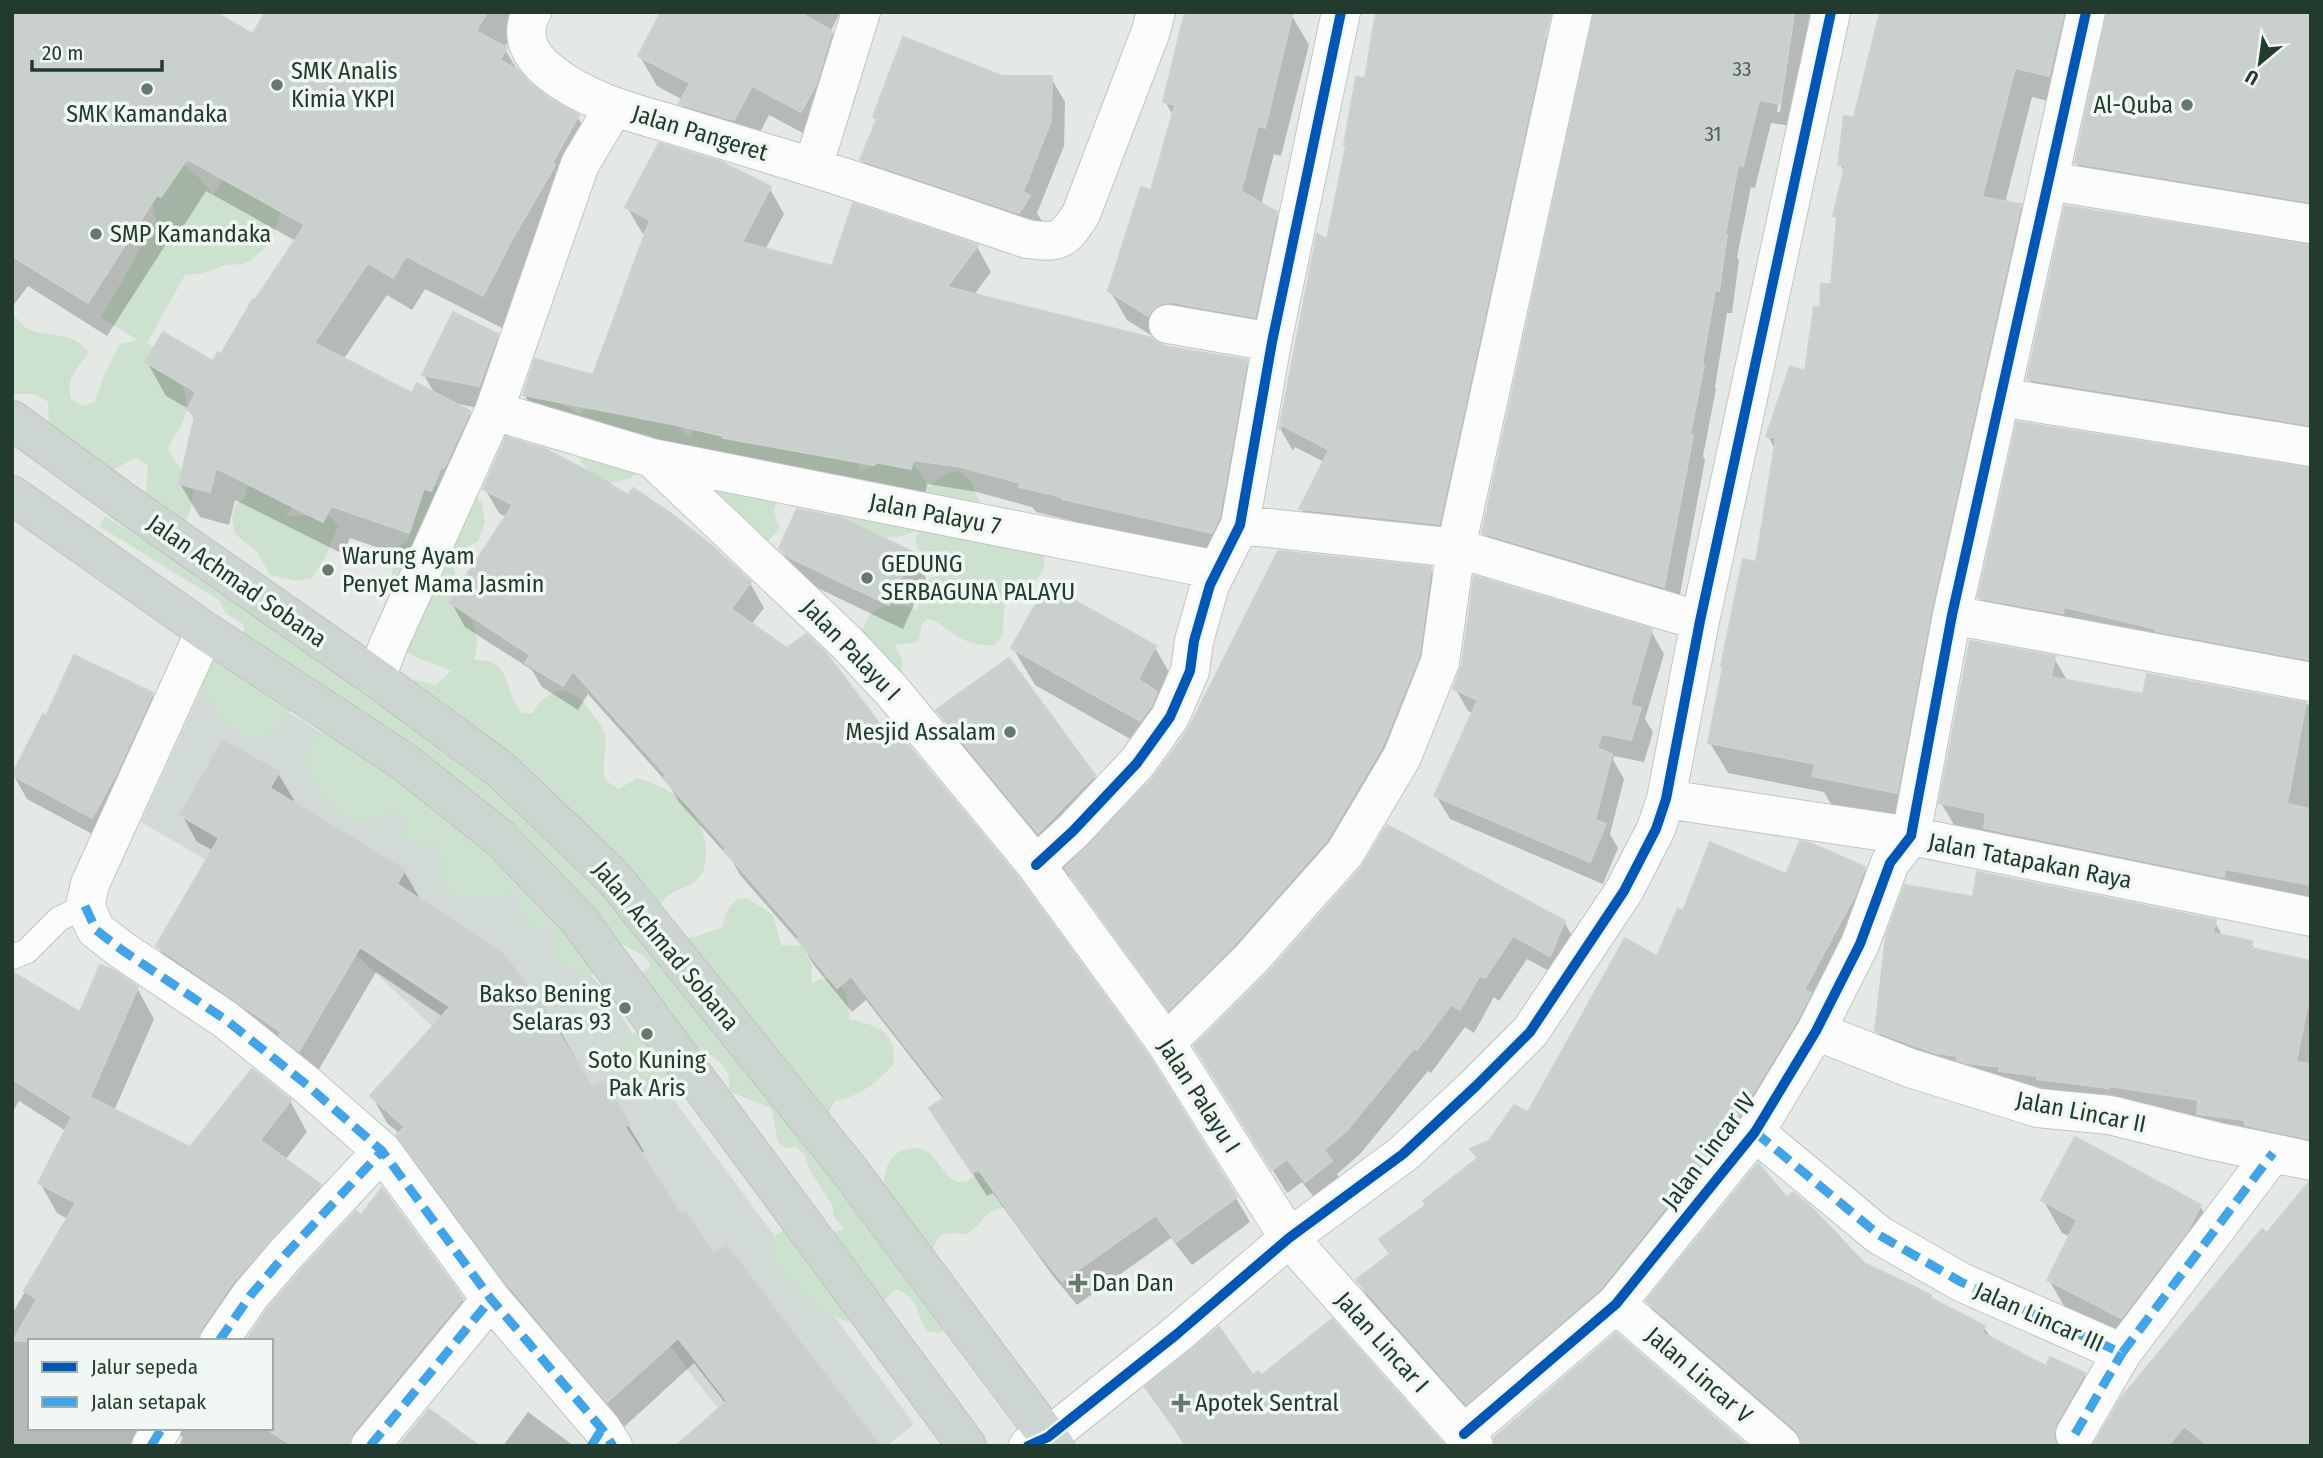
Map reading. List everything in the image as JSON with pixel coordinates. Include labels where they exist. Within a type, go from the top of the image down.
[{"type":"main road","name":"Jalan Achmad Sobana","points":[[12,420],[501,770],[613,877],[846,1166],[1044,1443]]},
{"type":"main road","name":"Jalan Achmad Sobana","points":[[12,495],[205,631],[403,761],[500,838],[578,919],[967,1446]]},
{"type":"main road","points":[[530,870],[569,835]]},
{"type":"street","points":[[531,12],[527,40],[530,51],[538,61],[551,74],[575,89],[614,107]]},
{"type":"street","points":[[813,167],[861,12]]},
{"type":"street","name":"Jalan Pangeret","points":[[376,678],[494,411],[580,164],[614,107],[813,167],[1027,239],[1052,242],[1069,233],[1081,214],[1156,12]]},
{"type":"street","points":[[1036,866],[1137,763],[1170,717],[1190,671],[1194,641],[1210,585],[1240,525],[1272,342],[1341,12]]},
{"type":"street","points":[[1166,1043],[1250,960],[1345,853],[1402,757],[1440,662],[1456,548],[1573,12]]},
{"type":"street","points":[[1044,1443],[1289,1238],[1403,1154],[1530,1032],[1624,891],[1656,830],[1666,799],[1700,621],[1831,12]]},
{"type":"street","points":[[1911,836],[1952,615],[2086,12]]},
{"type":"street","points":[[2049,181],[2311,224]]},
{"type":"street","points":[[1168,324],[1272,342]]},
{"type":"street","points":[[2000,397],[2311,447]]},
{"type":"street","name":"Jalan Palayu I","points":[[494,411],[652,458],[846,642],[892,691],[1036,866],[1166,1043],[1289,1238]]},
{"type":"street","name":"Jalan Palayu 7","points":[[652,458],[1217,570]]},
{"type":"street","points":[[1240,525],[1456,548],[1700,621]]},
{"type":"street","points":[[1952,615],[2311,682]]},
{"type":"street","points":[[205,631],[90,884],[85,906],[96,930],[226,1020],[307,1084],[382,1151],[491,1299],[602,1440]]},
{"type":"street","name":"Jalan Tatapakan Raya","points":[[1666,799],[1911,836],[2311,917]]},
{"type":"street","name":"Jalan Lincar IV","points":[[1469,1440],[1616,1304],[1755,1132],[1816,1031],[1860,944],[1890,863],[1911,836]]},
{"type":"street","name":"Jalan Lincar II","points":[[1816,1031],[1910,1068],[2038,1108],[2110,1115],[2311,1161]]},
{"type":"street","name":"Jalan Lincar III","points":[[1755,1132],[1879,1235],[1961,1282],[2122,1353],[2273,1153]]},
{"type":"street","points":[[220,1339],[258,1286],[382,1151]]},
{"type":"street","name":"Jalan Lincar I","points":[[1289,1238],[1469,1440]]},
{"type":"street","points":[[370,1446],[491,1299]]},
{"type":"street","name":"Jalan Lincar V","points":[[1616,1304],[1781,1446]]},
{"type":"street","points":[[2075,1434],[2122,1353]]},
{"type":"street","points":[[151,1446],[161,1430]]},
{"type":"lane","points":[[12,957],[27,951],[59,919],[85,906]]},
{"type":"shaded area","points":[[211,668],[300,719],[376,770],[503,878],[608,994],[673,1099],[914,1424],[887,1446],[749,1446],[697,1382],[434,1028],[335,935],[141,822]]},
{"type":"green space","points":[[173,160],[196,174],[213,195],[222,180],[236,174],[280,211],[269,242],[258,255],[241,264],[225,265],[185,275],[147,343],[163,356],[177,374],[187,406],[184,421],[168,450],[190,482],[193,497],[186,521],[172,525],[146,496],[148,466],[136,458],[112,470],[49,432],[48,402],[36,394],[12,394],[12,313],[28,329],[67,337],[89,352],[71,379],[70,391],[71,399],[82,406],[95,402],[105,373],[120,344],[138,340],[101,318],[156,221],[153,204],[142,195]]},
{"type":"green space","points":[[528,393],[547,396],[580,414],[595,402],[673,415],[678,427],[689,437],[698,426],[857,456],[860,470],[900,461],[915,467],[929,488],[944,475],[962,473],[970,481],[986,510],[1044,554],[1044,567],[1033,581],[1014,585],[1004,607],[1003,635],[994,645],[975,644],[964,640],[927,619],[922,623],[918,642],[895,645],[903,665],[899,677],[862,633],[870,616],[883,607],[900,605],[918,611],[925,582],[952,571],[953,564],[931,560],[923,554],[915,544],[918,530],[901,536],[877,536],[847,524],[835,513],[777,500],[774,511],[780,528],[767,542],[641,472],[620,482],[603,481],[588,471],[575,452],[551,450],[532,441],[518,431],[517,411]]},
{"type":"green space","points":[[250,472],[299,501],[285,516],[329,515],[338,526],[327,554],[312,578],[297,581],[270,575],[257,552],[235,534],[232,519],[235,506],[245,498]]},
{"type":"green space","points":[[449,481],[482,503],[485,522],[478,541],[462,550],[443,552],[441,555],[454,568],[455,577],[448,593],[476,630],[474,660],[487,661],[502,671],[522,713],[532,713],[539,703],[554,693],[569,692],[576,696],[591,712],[604,733],[604,770],[608,782],[619,789],[637,778],[650,782],[684,803],[699,823],[706,849],[702,873],[692,884],[671,893],[659,909],[684,938],[694,937],[723,927],[732,904],[739,898],[749,899],[773,915],[781,945],[802,946],[811,963],[812,983],[821,979],[836,981],[848,1001],[849,1019],[876,1027],[888,1037],[894,1054],[893,1065],[867,1088],[835,1101],[830,1109],[830,1118],[884,1186],[889,1162],[899,1152],[912,1148],[929,1153],[951,1179],[958,1182],[973,1178],[992,1156],[1015,1207],[990,1212],[967,1234],[947,1233],[938,1238],[920,1273],[948,1329],[938,1333],[926,1331],[913,1301],[896,1289],[872,1313],[854,1321],[823,1310],[801,1291],[774,1260],[770,1245],[775,1236],[793,1224],[834,1232],[844,1229],[834,1216],[832,1205],[808,1167],[805,1155],[796,1147],[786,1148],[778,1142],[771,1108],[728,1091],[729,1076],[718,1060],[699,1048],[670,1074],[655,1079],[640,1076],[628,1067],[620,1054],[628,1038],[647,1029],[672,1026],[674,1015],[669,1007],[659,1008],[639,983],[642,973],[651,966],[645,957],[619,942],[591,976],[581,975],[554,956],[555,935],[547,929],[533,928],[525,922],[519,897],[510,893],[501,896],[457,896],[441,884],[442,864],[438,844],[418,846],[400,837],[409,818],[390,813],[372,821],[352,819],[335,807],[309,773],[306,752],[318,734],[337,728],[303,693],[280,727],[264,737],[244,737],[228,725],[202,691],[199,670],[209,653],[246,644],[243,624],[225,613],[220,601],[99,526],[105,516],[225,591],[397,685],[416,680],[436,685],[451,671],[414,656],[397,644],[382,630],[382,609],[394,592],[390,552],[407,541],[413,521],[413,500],[429,488]]},
{"type":"building","points":[[12,12],[215,12],[253,34],[265,12],[487,12],[476,31],[507,48],[500,60],[518,70],[550,99],[579,115],[552,163],[555,165],[483,296],[406,256],[393,278],[368,263],[314,343],[412,393],[417,383],[470,411],[431,491],[424,488],[409,533],[331,506],[323,522],[216,468],[210,492],[179,484],[195,415],[187,410],[196,392],[145,362],[163,332],[213,361],[218,352],[221,354],[253,299],[255,300],[305,225],[187,159],[161,197],[157,195],[88,303],[12,256]]},
{"type":"building","points":[[661,12],[799,12],[832,31],[816,84],[801,112],[752,86],[734,120],[679,104],[690,83],[638,56]]},
{"type":"building","points":[[1185,12],[1293,12],[1265,128],[1258,126],[1241,191],[1277,212],[1255,317],[1171,302],[1160,304],[1148,316],[1108,291],[1141,187],[1151,190],[1175,105],[1163,102]]},
{"type":"building","points":[[1376,12],[1551,12],[1439,524],[1299,509],[1329,450],[1282,425],[1279,430],[1317,234],[1327,239],[1346,146],[1344,145],[1356,77],[1365,78]]},
{"type":"building","points":[[1594,12],[1794,12],[1780,104],[1759,100],[1743,166],[1738,165],[1725,235],[1719,291],[1715,290],[1690,435],[1693,436],[1664,587],[1482,533]]},
{"type":"building","points":[[1880,12],[2064,12],[2049,76],[2015,68],[1982,197],[2021,204],[1931,610],[1897,793],[1812,776],[1815,764],[1708,743],[1743,559],[1756,562],[1776,438],[1766,437],[1790,366],[1805,371],[1814,307],[1820,308],[1821,284],[1831,284],[1837,217],[1833,216],[1845,166],[1838,165],[1844,116],[1854,117]]},
{"type":"building","name":"Al-Quba","points":[[2107,12],[2311,12],[2311,202],[2075,163]]},
{"type":"building","points":[[903,37],[1002,76],[1052,76],[1051,121],[1023,192],[1030,196],[1019,213],[860,160],[877,119],[873,117]]},
{"type":"building","points":[[659,143],[724,163],[771,187],[742,242],[832,266],[853,203],[978,245],[947,287],[1152,338],[1164,346],[1247,360],[1219,518],[1212,533],[1062,499],[1019,487],[1020,483],[961,467],[913,460],[911,469],[875,462],[874,465],[723,438],[676,425],[523,395],[535,359],[593,375],[650,220],[625,207]]},
{"type":"building","points":[[2065,206],[2311,245],[2311,425],[2027,379]]},
{"type":"building","points":[[453,312],[498,334],[479,386],[422,375]]},
{"type":"building","points":[[2017,422],[2311,468],[2311,660],[2156,631],[2064,607],[2063,613],[1978,598]]},
{"type":"building","points":[[506,437],[545,449],[628,495],[633,488],[669,512],[711,545],[751,582],[731,609],[787,648],[806,634],[826,653],[891,739],[898,733],[1019,878],[1148,1055],[1237,1197],[1176,1242],[1156,1215],[1062,1281],[978,1169],[972,1173],[929,1108],[945,1097],[851,976],[837,988],[797,939],[800,937],[663,778],[666,775],[573,671],[563,686],[525,663],[530,655],[449,602],[513,505],[483,489]]},
{"type":"building","name":"GEDUNG SERBAGUNA PALAYU","points":[[797,509],[842,518],[913,552],[889,605],[788,557],[779,548]]},
{"type":"building","points":[[1278,551],[1431,567],[1419,656],[1382,747],[1327,840],[1234,945],[1169,1010],[1065,868],[1153,778],[1188,730]]},
{"type":"building","points":[[1474,576],[1652,629],[1630,705],[1641,708],[1631,740],[1602,734],[1597,748],[1612,754],[1595,820],[1606,824],[1590,862],[1434,796],[1478,700],[1453,689],[1462,665]]},
{"type":"building","points":[[1047,585],[1156,646],[1138,679],[1157,692],[1140,721],[1011,648]]},
{"type":"building","points":[[1970,641],[2055,656],[2051,677],[2143,694],[2147,674],[2306,703],[2287,804],[2311,809],[2311,885],[2225,869],[2224,877],[1984,828],[1986,813],[1939,803]]},
{"type":"building","points":[[74,655],[153,693],[116,774],[92,818],[12,775],[43,714],[46,716]]},
{"type":"building","name":"Mesjid Assalam","points":[[1009,658],[1095,775],[1038,833],[936,710]]},
{"type":"building","points":[[223,740],[279,772],[270,788],[405,870],[397,884],[504,955],[561,1030],[558,1032],[593,1088],[604,1081],[630,1124],[625,1127],[680,1214],[686,1211],[713,1254],[726,1245],[880,1446],[676,1446],[727,1401],[678,1338],[607,1402],[508,1285],[396,1135],[405,1127],[370,1096],[450,1007],[360,947],[299,1051],[279,1035],[281,1032],[156,946],[219,838],[180,815]]},
{"type":"building","points":[[1387,825],[1565,921],[1550,956],[1513,936],[1485,978],[1480,975],[1460,1010],[1451,1005],[1417,1050],[1414,1048],[1347,1130],[1324,1150],[1332,1161],[1305,1182],[1287,1159],[1272,1170],[1194,1046],[1266,975],[1361,868]]},
{"type":"building","points":[[1800,841],[1865,867],[1855,895],[1804,990],[1811,993],[1797,1020],[1737,1119],[1600,1289],[1466,1404],[1356,1280],[1390,1254],[1379,1239],[1426,1205],[1423,1201],[1478,1158],[1470,1149],[1489,1141],[1514,1105],[1528,1112],[1625,938],[1657,956],[1678,909],[1683,911],[1710,842],[1786,874]]},
{"type":"building","points":[[1977,872],[2216,920],[2213,933],[2252,941],[2251,948],[2311,961],[2311,989],[2296,1062],[2311,1064],[2311,1139],[2245,1125],[2245,1120],[2197,1114],[2198,1100],[2109,1086],[2037,1079],[2037,1076],[1999,1071],[2000,1067],[1966,1063],[1957,1060],[1958,1056],[1935,1053],[1875,1031],[1886,936],[1905,885],[1973,897]]},
{"type":"building","points":[[100,965],[113,970],[138,987],[90,1097],[190,1147],[252,1069],[291,1100],[260,1140],[321,1185],[233,1282],[201,1329],[198,1339],[13,1341],[37,1299],[24,1291],[76,1203],[38,1183],[72,1117],[12,1079],[12,972],[80,1012]]},
{"type":"building","points":[[2075,1137],[2201,1205],[2188,1230],[2121,1318],[2047,1280],[2077,1220],[2041,1200]]},
{"type":"building","points":[[1758,1163],[1787,1198],[1793,1192],[1815,1211],[1864,1263],[1931,1295],[1930,1298],[1985,1326],[1982,1333],[2046,1366],[2050,1357],[2085,1373],[2056,1424],[2053,1435],[2057,1446],[1802,1446],[1801,1438],[1795,1429],[1646,1301]]},
{"type":"building","points":[[2309,1182],[2311,1446],[2209,1446],[2184,1426],[2168,1446],[2093,1446],[2121,1398],[2262,1229],[2267,1233]]},
{"type":"building","points":[[382,1188],[463,1298],[353,1432],[349,1446],[293,1446],[271,1432],[273,1339],[247,1339],[267,1309],[301,1270],[356,1211],[361,1215]]},
{"type":"building","points":[[1332,1319],[1445,1446],[1187,1446],[1145,1387],[1219,1327],[1253,1375],[1258,1371],[1262,1375]]},
{"type":"building","points":[[1616,1333],[1747,1446],[1495,1446],[1494,1438]]},
{"type":"building","points":[[429,1409],[479,1446],[399,1446]]},
{"type":"marked path","points":[[85,906],[96,930],[226,1020],[307,1085],[382,1151],[491,1299],[602,1429],[613,1446]]},
{"type":"marked path","points":[[1755,1132],[1879,1235],[1961,1282],[2122,1353],[2273,1153]]},
{"type":"marked path","points":[[220,1339],[250,1296],[285,1255],[382,1151]]},
{"type":"marked path","points":[[370,1446],[491,1299]]},
{"type":"marked path","points":[[2075,1434],[2122,1353]]},
{"type":"marked path","points":[[591,1446],[602,1429]]},
{"type":"marked path","points":[[151,1446],[161,1430]]},
{"type":"cycle path","points":[[1036,865],[1073,831],[1137,763],[1170,717],[1190,671],[1194,641],[1210,585],[1240,525],[1272,342],[1341,12]]},
{"type":"cycle path","points":[[1028,1446],[1048,1437],[1177,1334],[1289,1238],[1403,1154],[1530,1032],[1624,891],[1656,829],[1666,799],[1700,621],[1831,12]]},
{"type":"cycle path","points":[[1464,1434],[1616,1304],[1755,1132],[1816,1031],[1860,944],[1890,863],[1911,836],[1952,615],[2086,12]]},
{"type":"place","name":"SMK Analis Kimia YKPI","points":[[277,85]]},
{"type":"place","name":"SMK Kamandaka","points":[[147,89]]},
{"type":"place","name":"Al-Quba","points":[[2187,105]]},
{"type":"place","name":"SMP Kamandaka","points":[[96,234]]},
{"type":"place","name":"Warung Ayam Penyet Mama Jasmin","points":[[328,570]]},
{"type":"place","name":"GEDUNG SERBAGUNA PALAYU","points":[[867,578]]},
{"type":"place","name":"Mesjid Assalam","points":[[1010,732]]},
{"type":"place","name":"Bakso Bening Selaras 93","points":[[625,1008]]},
{"type":"place","name":"Soto Kuning Pak Aris","points":[[647,1034]]},
{"type":"place","name":"Dan Dan","points":[[1078,1283]]},
{"type":"place","name":"Apotek Sentral","points":[[1181,1403]]}]
